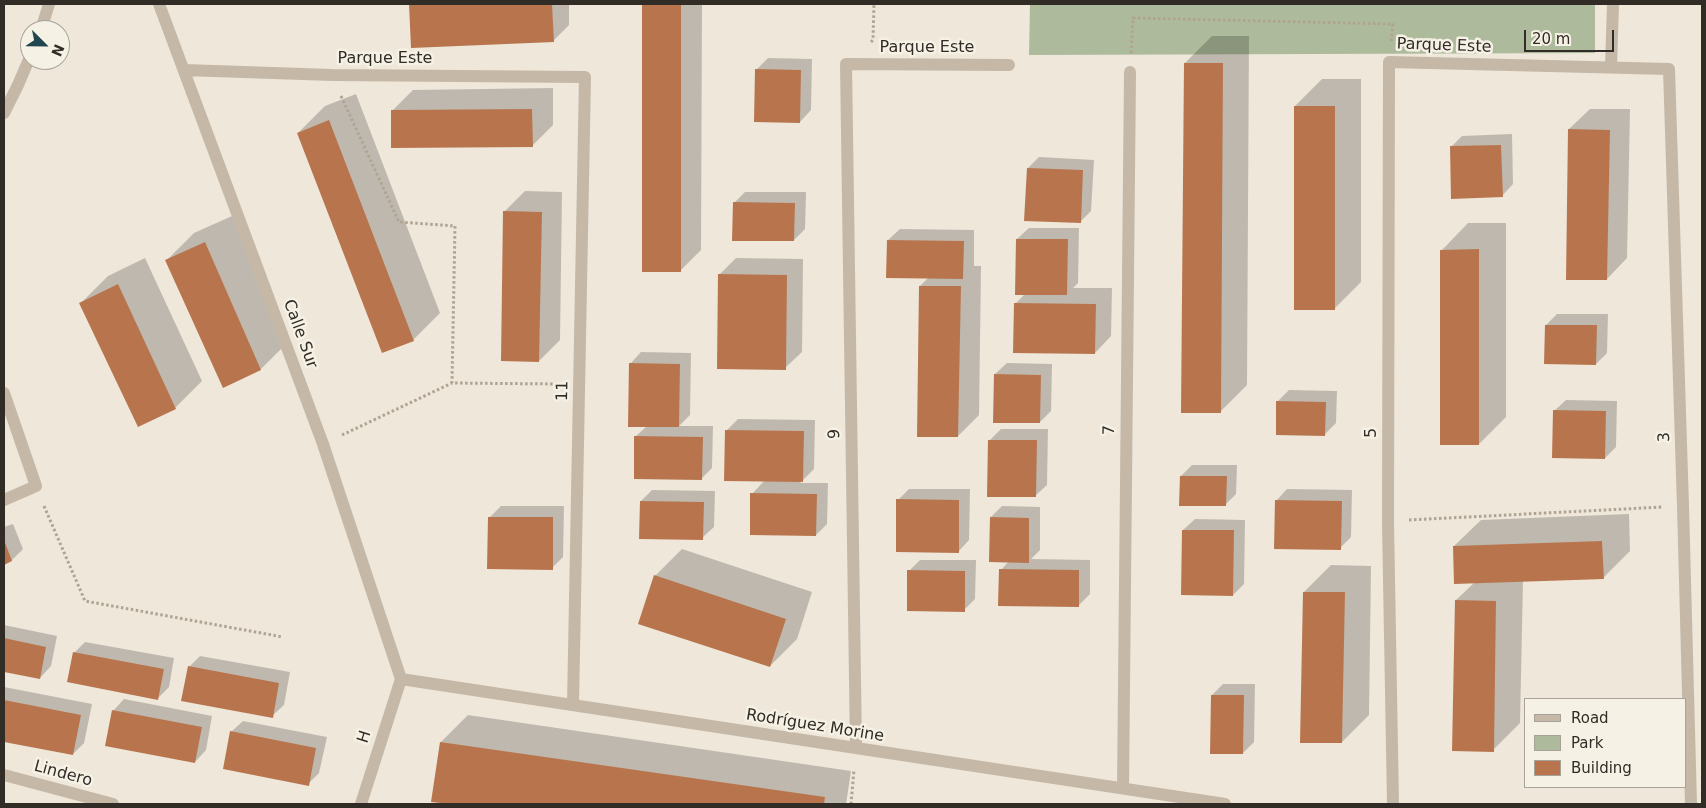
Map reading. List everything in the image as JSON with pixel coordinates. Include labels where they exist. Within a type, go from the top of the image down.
[{"type":"street","points":[[44,20],[49,4]]},
{"type":"street","name":"Calle Sur","points":[[160,4],[323,444],[401,679]]},
{"type":"street","points":[[1611,67],[1613,4]]},
{"type":"street","name":"Parque Este","points":[[1389,62],[1669,69]]},
{"type":"street","name":"5","points":[[1389,62],[1388,522],[1393,804]]},
{"type":"street","name":"Parque Este","points":[[846,64],[1009,64]]},
{"type":"street","name":"9","points":[[846,64],[856,748]]},
{"type":"street","name":"3","points":[[1669,69],[1683,506],[1690,804]]},
{"type":"street","points":[[4,113],[24,70]]},
{"type":"street","name":"Parque Este","points":[[184,70],[332,75],[585,77]]},
{"type":"street","name":"7","points":[[1123,788],[1130,72]]},
{"type":"street","name":"11","points":[[573,704],[585,77]]},
{"type":"street","points":[[4,394],[36,486],[4,500]]},
{"type":"street","name":"Rodríguez Morine","points":[[401,679],[1225,804]]},
{"type":"street","name":"H","points":[[361,804],[401,679]]},
{"type":"street","name":"Lindero","points":[[4,775],[113,804]]},
{"type":"path","points":[[846,64],[874,40],[874,4]]},
{"type":"path","name":"Parque Este","points":[[1130,72],[1133,18],[1393,24],[1389,62]]},
{"type":"path","points":[[332,75],[399,222],[455,226],[452,383]]},
{"type":"path","points":[[323,444],[452,383],[579,384]]},
{"type":"path","points":[[36,486],[86,601],[283,637]]},
{"type":"path","points":[[1388,522],[1683,506]]},
{"type":"path","points":[[851,804],[856,748]]},
{"type":"green space","points":[[1030,4],[1595,4],[1595,53],[1029,55]]},
{"type":"building","points":[[409,4],[552,4],[554,42],[411,48]]},
{"type":"building","points":[[642,4],[681,4],[681,272],[642,272]]},
{"type":"building","points":[[1184,63],[1223,63],[1221,413],[1181,413]]},
{"type":"building","points":[[755,69],[801,70],[800,123],[754,122]]},
{"type":"building","points":[[1294,106],[1335,106],[1335,310],[1294,310]]},
{"type":"building","points":[[532,109],[533,147],[391,148],[391,110]]},
{"type":"building","points":[[329,120],[414,341],[382,353],[297,133]]},
{"type":"building","points":[[1568,129],[1610,130],[1607,280],[1566,280]]},
{"type":"building","points":[[1501,145],[1503,197],[1451,199],[1450,146]]},
{"type":"building","points":[[1027,168],[1083,170],[1081,223],[1024,221]]},
{"type":"building","points":[[733,202],[795,203],[794,241],[732,241]]},
{"type":"building","points":[[503,211],[542,212],[539,362],[501,361]]},
{"type":"building","points":[[1016,239],[1068,239],[1067,295],[1015,295]]},
{"type":"building","points":[[887,240],[964,241],[963,279],[886,278]]},
{"type":"building","points":[[205,242],[261,370],[223,388],[165,260]]},
{"type":"building","points":[[1479,249],[1479,445],[1440,445],[1440,250]]},
{"type":"building","points":[[718,274],[787,275],[786,370],[717,369]]},
{"type":"building","points":[[118,284],[176,409],[138,427],[79,303]]},
{"type":"building","points":[[919,286],[961,286],[958,437],[917,437]]},
{"type":"building","points":[[1014,303],[1096,304],[1095,354],[1013,353]]},
{"type":"building","points":[[1545,325],[1597,325],[1596,365],[1544,364]]},
{"type":"building","points":[[629,363],[680,364],[679,427],[628,427]]},
{"type":"building","points":[[994,374],[1041,375],[1040,423],[993,423]]},
{"type":"building","points":[[1276,401],[1326,402],[1325,436],[1276,435]]},
{"type":"building","points":[[1553,410],[1606,411],[1605,459],[1552,458]]},
{"type":"building","points":[[725,430],[804,431],[803,482],[724,481]]},
{"type":"building","points":[[634,436],[703,437],[702,480],[634,479]]},
{"type":"building","points":[[988,440],[1037,440],[1036,497],[987,497]]},
{"type":"building","points":[[1180,476],[1227,476],[1226,506],[1179,506]]},
{"type":"building","points":[[750,493],[817,494],[816,536],[750,535]]},
{"type":"building","points":[[896,499],[959,500],[959,553],[896,552]]},
{"type":"building","points":[[1275,500],[1342,501],[1341,550],[1274,549]]},
{"type":"building","points":[[640,501],[704,502],[703,540],[639,539]]},
{"type":"building","points":[[488,517],[553,517],[553,570],[487,569]]},
{"type":"building","points":[[990,517],[1029,518],[1029,563],[989,562]]},
{"type":"building","points":[[1182,530],[1234,530],[1233,596],[1181,595]]},
{"type":"building","points":[[4,540],[12,561],[4,565]]},
{"type":"building","points":[[1602,541],[1604,579],[1454,584],[1453,546]]},
{"type":"building","points":[[999,569],[1079,570],[1079,607],[998,606]]},
{"type":"building","points":[[907,570],[965,571],[965,612],[907,611]]},
{"type":"building","points":[[654,575],[786,619],[770,667],[638,624]]},
{"type":"building","points":[[1303,592],[1345,592],[1342,743],[1300,743]]},
{"type":"building","points":[[1455,600],[1496,601],[1494,752],[1452,751]]},
{"type":"building","points":[[4,638],[46,647],[40,679],[4,672]]},
{"type":"building","points":[[73,652],[164,669],[158,700],[67,682]]},
{"type":"building","points":[[188,666],[279,683],[273,718],[181,701]]},
{"type":"building","points":[[1211,695],[1244,695],[1243,754],[1210,754]]},
{"type":"building","points":[[4,700],[81,715],[73,755],[4,742]]},
{"type":"building","points":[[112,710],[202,727],[195,763],[105,746]]},
{"type":"building","points":[[230,731],[316,748],[309,786],[223,769]]},
{"type":"building","points":[[440,742],[825,797],[824,804],[450,804],[431,802]]}]
